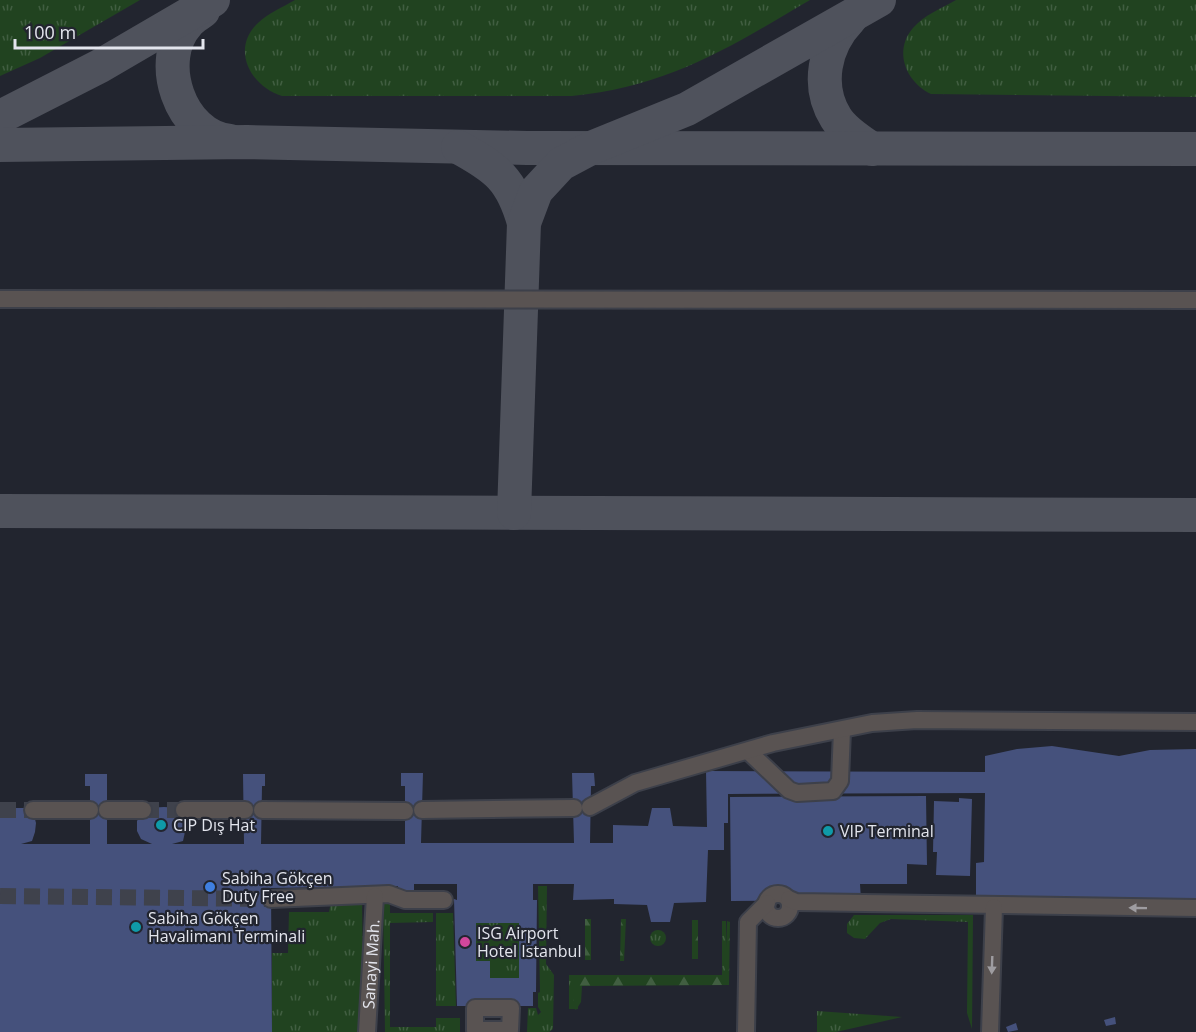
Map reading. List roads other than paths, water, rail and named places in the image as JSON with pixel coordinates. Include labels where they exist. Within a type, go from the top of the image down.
[{"type":"street","points":[[0,298],[1196,300]]},
{"type":"street","points":[[422,810],[582,808],[635,783],[748,751],[872,723],[917,720],[1196,722]]},
{"type":"street","points":[[748,751],[789,790],[797,793],[833,791],[840,781],[842,730]]},
{"type":"street","points":[[33,810],[143,810]]},
{"type":"street","points":[[184,810],[245,810]]},
{"type":"street","points":[[262,810],[405,811]]},
{"type":"street","name":"Sanayi Mah.","points":[[272,899],[390,894],[405,900],[444,900]]},
{"type":"street","name":"Sanayi Mah.","points":[[367,1032],[375,896]]},
{"type":"street","points":[[746,1032],[748,922],[759,908],[767,903],[770,915],[779,918],[790,909],[789,899],[796,902],[994,907],[1196,908]]},
{"type":"street","points":[[990,1032],[994,907]]},
{"type":"tunnel","points":[[0,810],[33,810]]},
{"type":"tunnel","points":[[143,810],[184,810]]},
{"type":"tunnel","points":[[0,896],[271,899]]},
{"type":"place","name":"CIP Dış Hat","points":[[161,825]]},
{"type":"place","name":"VIP Terminal","points":[[828,831]]},
{"type":"place","name":"Sabiha Gökçen Duty Free","points":[[210,887]]},
{"type":"place","name":"Sabiha Gökçen Havalimanı Terminali","points":[[136,927]]},
{"type":"place","name":"ISG Airport Hotel Istanbul","points":[[465,942]]}]
